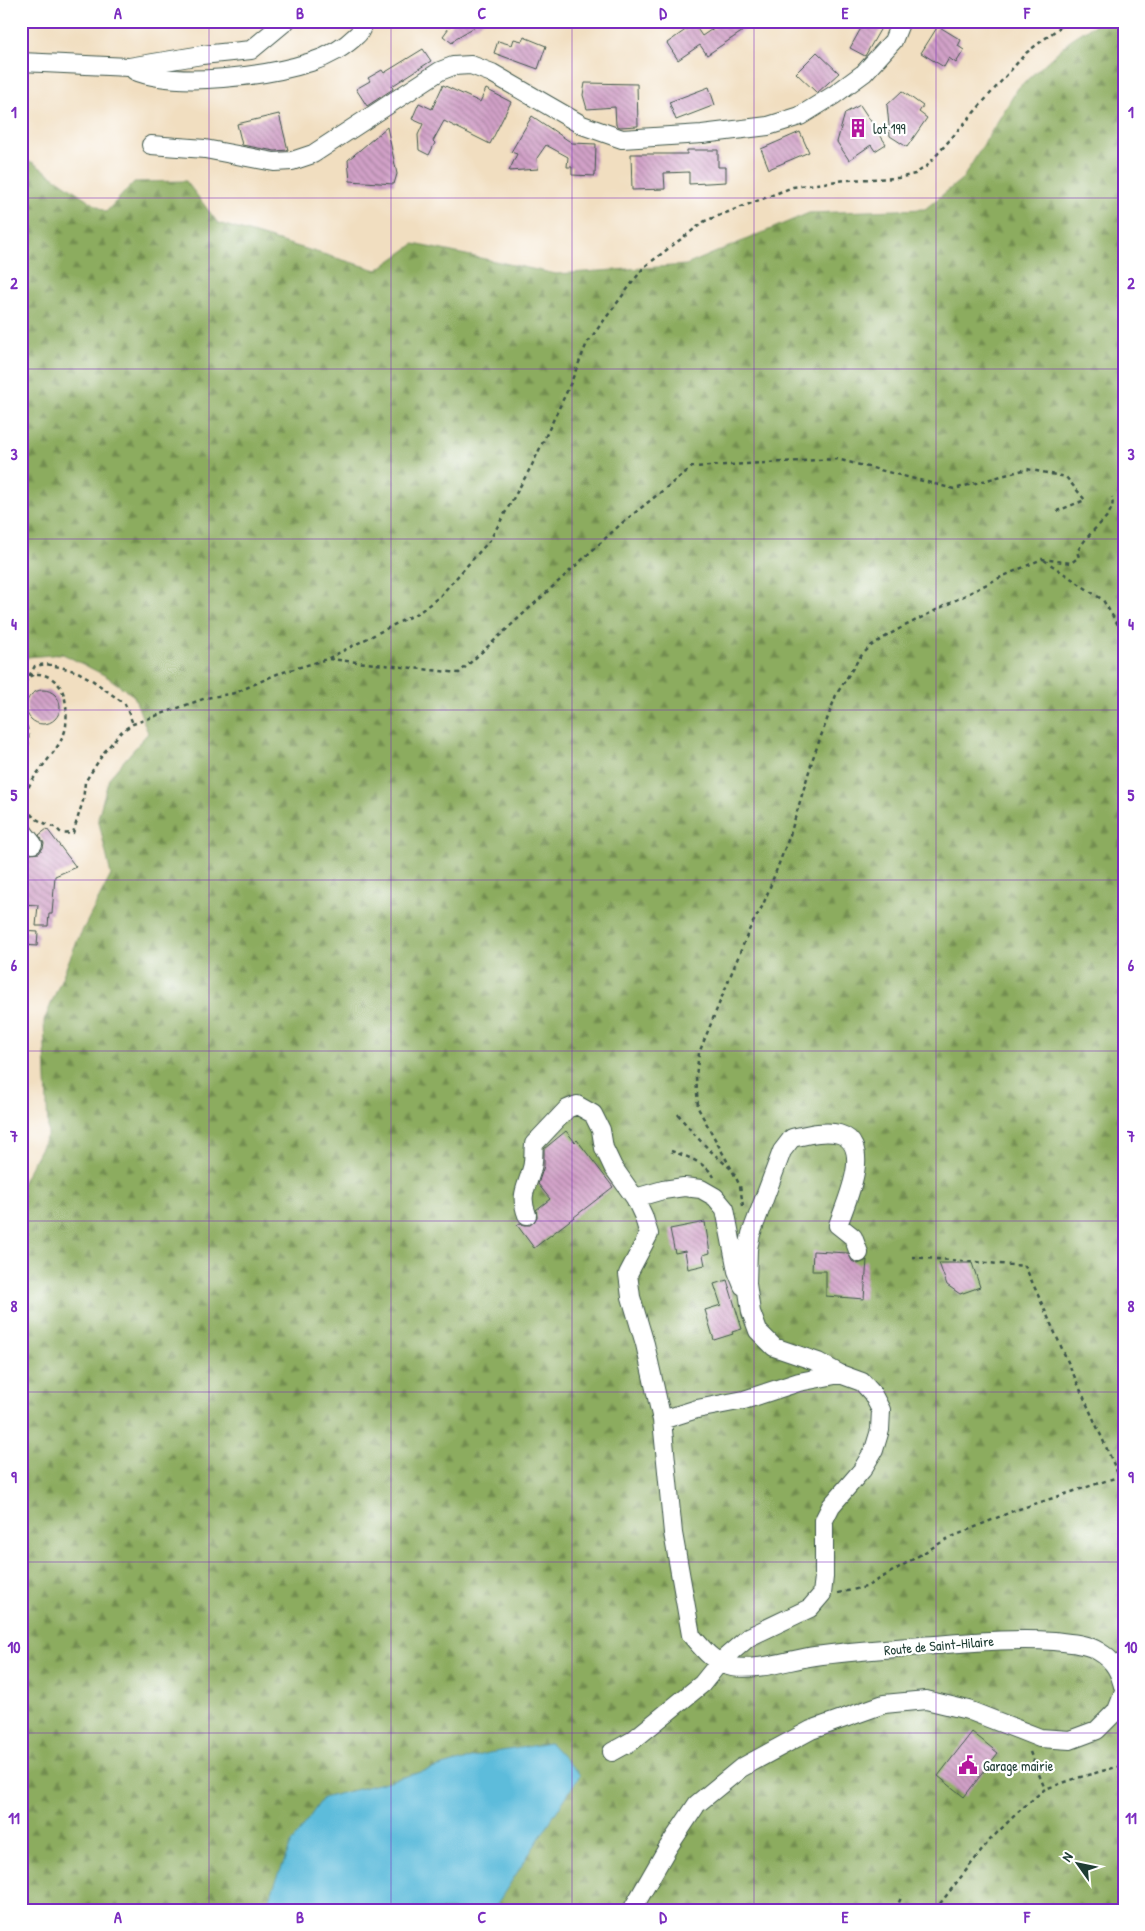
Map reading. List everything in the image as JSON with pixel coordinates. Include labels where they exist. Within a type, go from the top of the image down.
[{"type":"street","points":[[21,62],[129,67],[202,55],[251,50],[286,21]]},
{"type":"street","points":[[129,67],[141,73],[176,78],[230,78],[282,70],[312,62],[338,49],[359,34],[364,21]]},
{"type":"street","points":[[151,145],[205,149],[274,162],[292,161],[313,154],[440,71],[453,66],[471,65],[492,73],[582,125],[622,139],[702,134],[768,126],[800,116],[834,95],[864,73],[893,41],[902,21]]},
{"type":"street","points":[[21,829],[33,844]]},
{"type":"street","points":[[526,1215],[523,1204],[523,1190],[532,1167],[534,1144],[567,1109],[577,1105],[593,1114],[601,1130],[604,1148],[613,1167],[643,1215],[649,1234],[628,1274],[631,1296],[645,1344],[662,1420],[673,1533],[692,1634],[702,1648],[725,1665]]},
{"type":"street","points":[[751,1312],[747,1284],[750,1242],[764,1197],[782,1151],[792,1138],[838,1134],[848,1139],[854,1147],[857,1159],[855,1176],[838,1224],[853,1238],[859,1253]]},
{"type":"street","points":[[612,1752],[632,1741],[725,1665],[749,1637],[810,1608],[822,1594],[824,1577],[824,1520],[831,1506],[862,1470],[874,1450],[880,1430],[881,1410],[872,1393],[862,1382],[840,1374],[818,1362],[774,1348],[758,1331],[737,1270],[725,1209],[715,1197],[701,1189],[684,1187],[663,1190],[634,1198]]},
{"type":"street","points":[[662,1420],[697,1409],[754,1398],[800,1382],[840,1374]]},
{"type":"street","name":"Route de Saint-Hilaire","points":[[632,1910],[667,1849],[697,1804],[740,1768],[812,1730],[884,1704],[926,1700],[968,1710],[1040,1738],[1070,1740],[1097,1730],[1117,1710],[1124,1691],[1121,1673],[1111,1660],[1097,1650],[1081,1645],[1049,1641],[1015,1639],[923,1646],[816,1656],[752,1668],[725,1665]]},
{"type":"path","points":[[29,677],[35,674],[43,674],[52,678],[60,686],[65,697],[66,726],[62,741],[36,776],[26,797],[28,808],[36,821],[56,828],[62,833],[73,833],[83,801],[85,782],[105,751],[122,731],[133,724],[197,701],[235,693],[277,674],[327,658],[421,611],[440,596],[490,540],[532,465],[569,387],[587,343],[644,267],[705,221],[793,187],[846,180],[898,178],[915,174],[927,166],[1026,53],[1068,21]]},
{"type":"path","points":[[327,658],[459,673],[622,523],[692,467],[837,460],[954,489],[1026,469],[1066,477],[1085,500],[1056,510]]},
{"type":"path","points":[[744,1212],[740,1186],[698,1108],[696,1076],[699,1053],[750,928],[763,905],[790,835],[813,758],[836,695],[860,656],[872,645],[897,630],[997,578],[1042,559],[1071,563],[1078,557],[1077,552],[1092,532],[1104,521],[1113,502],[1112,497]]},
{"type":"path","points":[[1042,559],[1103,600],[1124,635]]},
{"type":"path","points":[[21,769],[26,757],[28,736],[22,698],[25,682],[35,666],[46,664],[78,672],[125,704],[133,724]]},
{"type":"path","points":[[678,1114],[688,1128],[701,1139],[712,1153],[732,1170]]},
{"type":"path","points":[[912,1257],[1025,1266],[1119,1476]]},
{"type":"path","points":[[822,1594],[844,1593],[866,1587],[947,1539],[1013,1512],[1124,1475]]},
{"type":"path","points":[[1022,1732],[1045,1789]]},
{"type":"path","points":[[935,1910],[990,1840],[1019,1811],[1045,1789],[1124,1765]]},
{"type":"path","points":[[896,1910],[902,1894]]},
{"type":"green space","points":[[1102,21],[1124,21],[1124,1910],[21,1910],[21,1185],[48,1134],[44,1021],[77,941],[111,875],[98,818],[109,778],[148,733],[134,696],[106,676],[63,654],[27,657],[21,669],[21,161],[32,162],[106,212],[134,182],[186,181],[218,223],[377,270],[414,244],[556,274],[686,265],[809,213],[925,209],[963,178],[1018,88],[1075,36]]},
{"type":"water","points":[[550,1743],[580,1775],[493,1910],[270,1910],[269,1899],[292,1842],[323,1798],[489,1753]]},
{"type":"building","points":[[454,21],[485,21],[456,38],[452,43],[443,36]]},
{"type":"building","points":[[724,21],[758,21],[707,55],[700,45],[678,60],[667,43],[694,24],[702,36]]},
{"type":"building","points":[[865,21],[885,21],[865,56],[850,48]]},
{"type":"building","points":[[938,26],[961,40],[958,46],[964,50],[956,63],[949,58],[944,67],[921,53]]},
{"type":"building","points":[[524,37],[546,46],[538,69],[494,53],[498,41],[512,45],[514,39],[522,41]]},
{"type":"building","points":[[423,49],[431,61],[392,86],[393,89],[367,106],[356,89],[370,81],[368,78],[382,70],[384,73]]},
{"type":"building","points":[[817,52],[839,73],[817,93],[796,73]]},
{"type":"building","points":[[585,83],[637,84],[638,126],[620,127],[616,125],[615,107],[587,109],[583,95]]},
{"type":"building","points":[[443,85],[480,102],[486,89],[511,102],[490,144],[444,121],[433,141],[435,143],[429,155],[419,150],[418,135],[423,124],[412,119],[419,103],[432,109]]},
{"type":"building","points":[[709,87],[715,105],[676,120],[669,102]]},
{"type":"building","points":[[902,91],[923,106],[919,112],[927,118],[907,147],[890,136],[887,105]]},
{"type":"building","name":"lot 199","points":[[860,105],[886,144],[875,151],[871,145],[849,160],[837,142],[845,113]]},
{"type":"building","points":[[279,114],[288,150],[275,151],[242,145],[237,124]]},
{"type":"building","points":[[532,116],[572,143],[596,144],[595,176],[572,175],[572,167],[567,167],[568,157],[546,145],[537,158],[538,169],[509,171],[517,154],[511,152]]},
{"type":"building","points":[[387,127],[397,174],[394,184],[350,181],[348,160]]},
{"type":"building","points":[[800,132],[809,152],[769,169],[761,149]]},
{"type":"building","points":[[687,150],[718,150],[718,167],[726,167],[726,182],[689,184],[689,172],[664,173],[665,189],[632,190],[631,154],[687,154]]},
{"type":"building","points":[[43,690],[55,695],[60,707],[55,719],[43,724],[31,719],[26,707],[31,695]]},
{"type":"building","points":[[47,829],[76,867],[55,876],[52,914],[49,914],[48,926],[36,926],[38,905],[21,904],[21,846],[30,854],[39,853],[44,843],[39,835]]},
{"type":"building","points":[[23,931],[38,932],[37,946],[22,945]]},
{"type":"building","points":[[566,1131],[575,1142],[577,1140],[613,1187],[534,1248],[517,1225],[520,1223],[530,1225],[534,1222],[537,1217],[536,1210],[550,1199],[538,1184],[544,1166],[544,1149]]},
{"type":"building","points":[[705,1222],[710,1253],[703,1255],[705,1265],[688,1269],[685,1251],[675,1253],[670,1229]]},
{"type":"building","points":[[813,1251],[848,1253],[852,1261],[858,1264],[867,1260],[864,1299],[826,1296],[826,1271],[812,1271]]},
{"type":"building","points":[[939,1263],[972,1263],[980,1287],[960,1294],[947,1285]]},
{"type":"building","points":[[727,1280],[742,1329],[714,1340],[705,1310],[721,1305],[714,1284]]},
{"type":"building","name":"Garage mairie","points":[[972,1732],[998,1753],[964,1797],[938,1776]]},
{"type":"place","name":"lot 199","points":[[858,128]]},
{"type":"place","name":"Garage mairie","points":[[968,1765]]}]
